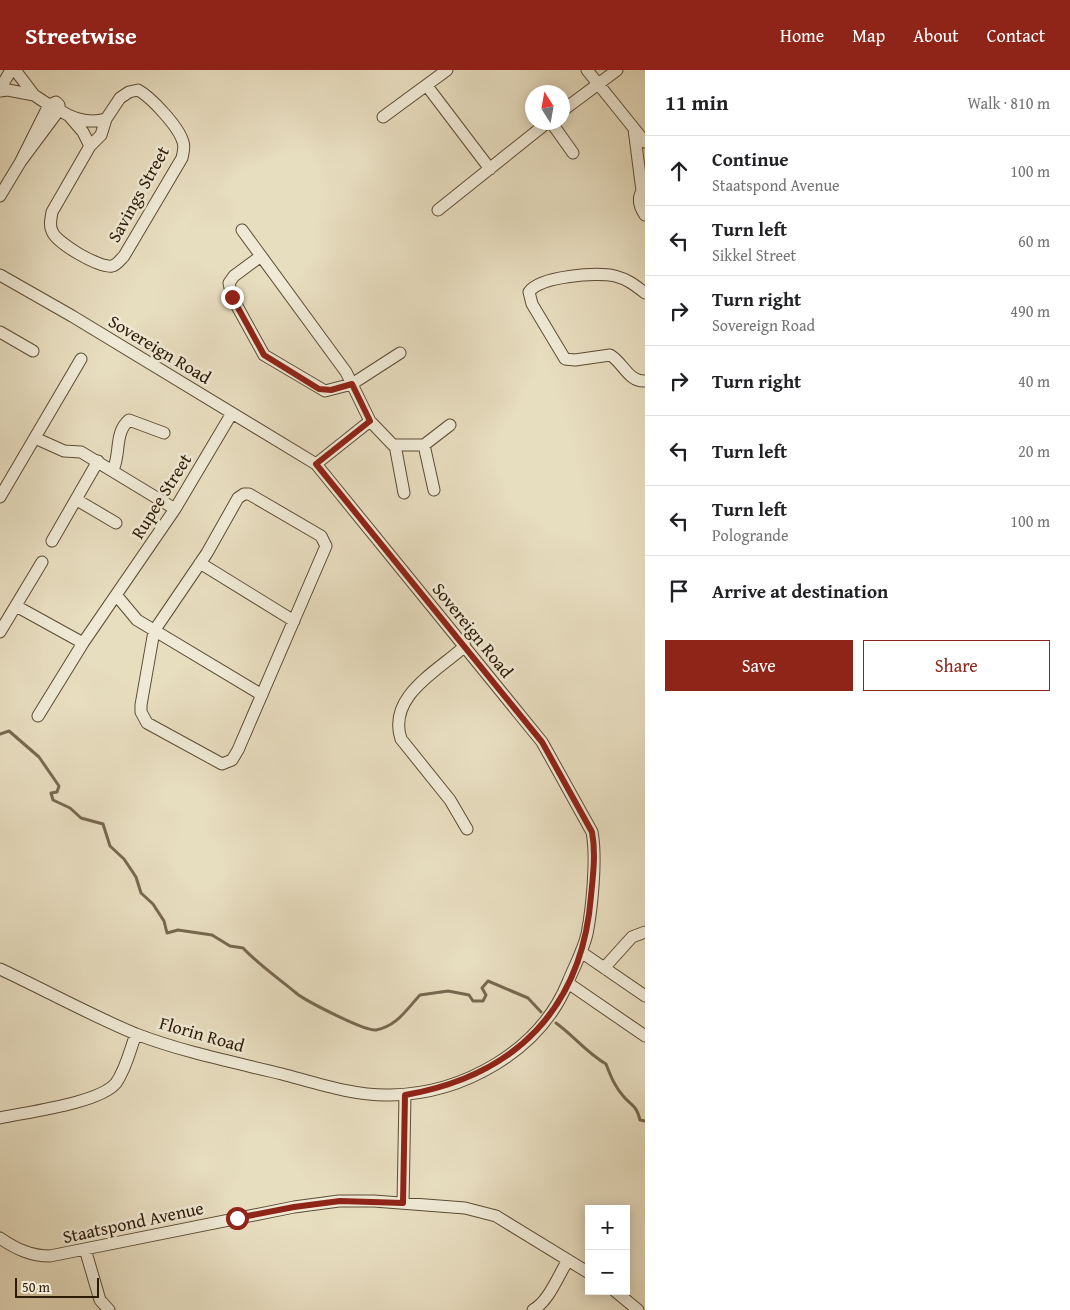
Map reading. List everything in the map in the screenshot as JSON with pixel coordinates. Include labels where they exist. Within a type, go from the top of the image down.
[{"type":"street","points":[[0,90],[13,70],[34,95],[59,110],[85,121],[106,119]]},
{"type":"street","points":[[383,117],[447,70]]},
{"type":"street","points":[[587,70],[645,142]]},
{"type":"street","points":[[570,105],[617,70]]},
{"type":"street","points":[[427,86],[490,169]]},
{"type":"street","points":[[0,90],[34,95]]},
{"type":"street","name":"Savings Street","points":[[138,90],[147,95],[177,130],[184,142],[182,158],[124,256],[112,266],[99,263],[61,243],[52,233],[50,224],[52,212],[90,146],[101,135],[106,119],[120,98],[129,92],[138,90]]},
{"type":"street","points":[[59,110],[83,132],[90,146]]},
{"type":"street","points":[[0,196],[21,162],[59,110]]},
{"type":"street","points":[[633,127],[643,189],[639,203],[645,215]]},
{"type":"street","points":[[438,210],[540,130]]},
{"type":"street","points":[[556,130],[573,153]]},
{"type":"street","points":[[242,230],[352,384],[370,421],[387,440],[395,445],[424,445],[450,425]]},
{"type":"street","points":[[262,256],[234,276],[229,283],[232,297],[264,355],[319,389],[331,390],[352,384],[400,353]]},
{"type":"street","points":[[645,293],[629,280],[613,275],[596,274],[546,281],[535,286],[529,292],[532,304],[565,359],[576,360],[610,355],[616,358],[632,378],[638,381],[645,381]]},
{"type":"street","name":"Sovereign Road","points":[[0,275],[72,316],[316,464],[542,742],[592,832],[595,847],[587,935],[557,1006],[547,1019],[513,1052],[494,1066],[454,1084],[405,1095]]},
{"type":"street","points":[[0,332],[33,351]]},
{"type":"street","points":[[0,496],[81,359]]},
{"type":"street","name":"Rupee Street","points":[[38,716],[83,643],[175,509],[232,413]]},
{"type":"street","points":[[113,470],[119,454],[119,438],[129,420],[164,433]]},
{"type":"street","points":[[316,464],[370,421]]},
{"type":"street","points":[[35,438],[64,451],[81,452],[175,509]]},
{"type":"street","points":[[395,445],[404,493]]},
{"type":"street","points":[[424,445],[434,490]]},
{"type":"street","points":[[52,541],[98,461]]},
{"type":"street","points":[[244,494],[250,494],[320,536],[326,546],[294,621],[238,750],[228,763],[217,762],[147,723],[141,712],[154,630],[200,563],[238,498],[244,494]]},
{"type":"street","points":[[77,500],[116,523]]},
{"type":"street","points":[[0,632],[42,562]]},
{"type":"street","points":[[200,563],[294,621]]},
{"type":"street","points":[[117,596],[137,620],[262,695]]},
{"type":"street","points":[[0,608],[13,610],[83,643]]},
{"type":"street","points":[[465,646],[415,688],[406,700],[397,728],[405,745],[450,800],[467,829]]},
{"type":"street","points":[[604,968],[625,943],[632,937],[645,932]]},
{"type":"street","points":[[581,952],[645,996]]},
{"type":"street","name":"Florin Road","points":[[0,969],[136,1034],[351,1091],[388,1096],[405,1095]]},
{"type":"street","points":[[568,983],[645,1036]]},
{"type":"street","points":[[0,1118],[86,1100],[105,1093],[116,1083],[122,1073],[136,1034]]},
{"type":"street","points":[[403,1203],[405,1095]]},
{"type":"street","name":"Staatspond Avenue","points":[[0,1238],[23,1251],[37,1256],[50,1256],[294,1207],[340,1201],[403,1203],[465,1208],[496,1216],[585,1271]]},
{"type":"street","points":[[85,1249],[100,1300],[109,1310]]},
{"type":"street","points":[[533,1310],[547,1297],[568,1260]]},
{"type":"street","points":[[620,1295],[638,1310]]},
{"type":"waterway","points":[[0,734],[9,731],[39,757],[59,786],[57,792],[51,793],[53,800],[70,808],[81,818],[103,824],[110,846],[124,859],[136,877],[141,893],[153,904],[164,921],[167,933],[178,930],[212,935],[230,946],[243,948],[262,966],[302,997],[335,1015],[370,1029],[376,1030],[390,1025],[420,995],[448,991],[469,995],[473,1001],[483,1001],[486,995],[482,988],[488,981],[528,998],[541,1012]]},
{"type":"waterway","points":[[556,1023],[606,1064],[618,1089],[636,1109],[640,1120],[645,1121]]},
{"type":"route","points":[[232,297],[264,355],[279,366],[325,391],[340,389],[352,384],[370,421],[316,464],[542,742],[592,832],[595,847],[587,935],[557,1006],[532,1034],[513,1052],[494,1066],[454,1084],[435,1090],[405,1095],[403,1203],[340,1201],[294,1207],[237,1218]]}]
